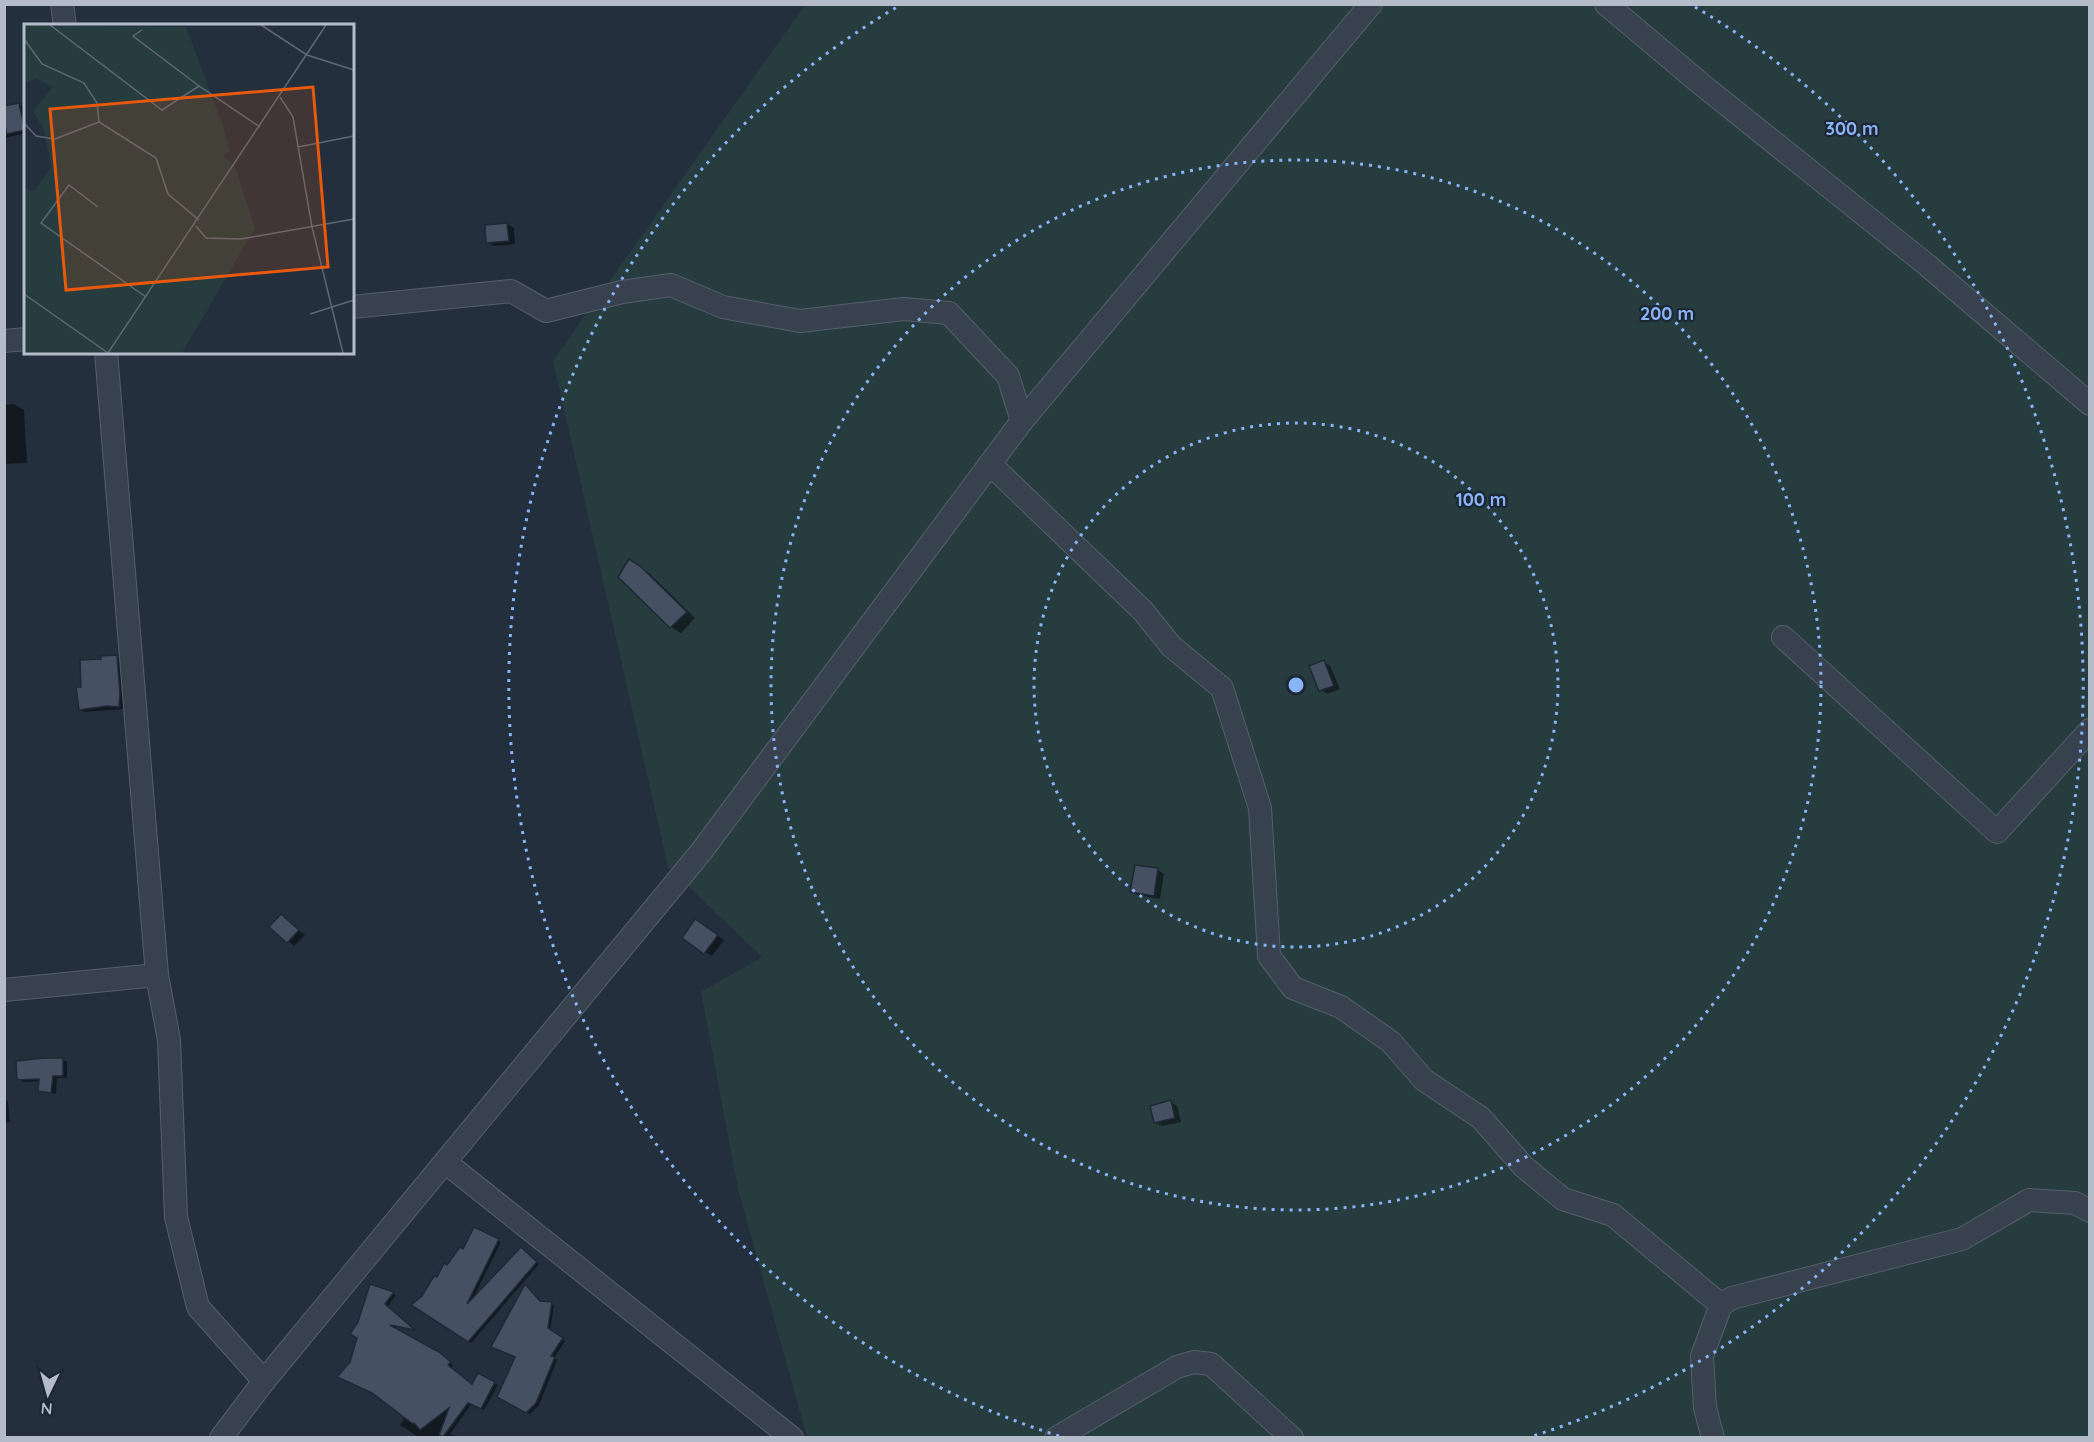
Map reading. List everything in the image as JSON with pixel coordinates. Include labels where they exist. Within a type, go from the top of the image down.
[{"type":"street","points":[[62,4],[65,24]]},
{"type":"street","points":[[221,1437],[264,1381],[701,852],[1022,420],[1371,4]]},
{"type":"street","points":[[1606,4],[1701,84],[1927,265],[2090,404]]},
{"type":"street","points":[[354,307],[511,291],[546,311],[622,292],[671,285],[723,307],[800,321],[903,309],[949,313],[1008,376],[1022,420]]},
{"type":"street","points":[[4,341],[24,339]]},
{"type":"street","points":[[106,354],[157,975],[169,1040],[176,1217],[198,1307],[264,1381]]},
{"type":"street","points":[[990,464],[1143,611],[1171,646],[1222,688],[1260,808],[1269,956],[1293,988],[1341,1007],[1391,1042],[1424,1080],[1480,1118],[1524,1167],[1563,1199],[1613,1215],[1720,1305]]},
{"type":"street","points":[[1783,637],[1997,832],[2090,730]]},
{"type":"street","points":[[4,990],[157,975]]},
{"type":"street","points":[[445,1162],[792,1437]]},
{"type":"street","points":[[1713,1437],[1705,1408],[1702,1356],[1720,1305],[1732,1298],[1962,1239],[2030,1200],[2075,1203],[2090,1211]]},
{"type":"street","points":[[1056,1437],[1177,1367],[1194,1362],[1211,1364],[1292,1437]]},
{"type":"green space","points":[[805,5],[2089,5],[2089,1437],[807,1437],[738,1189],[701,992],[762,957],[668,867],[553,361]]},
{"type":"building","points":[[19,103],[24,130],[7,134],[4,123],[4,106]]},
{"type":"building","points":[[507,223],[509,241],[486,243],[485,225]]},
{"type":"building","points":[[629,559],[640,566],[687,612],[670,628],[618,577]]},
{"type":"building","points":[[117,655],[119,707],[107,706],[79,710],[76,687],[81,687],[80,660],[101,659],[101,656]]},
{"type":"building","points":[[1324,660],[1334,686],[1319,691],[1309,666]]},
{"type":"building","points":[[1135,865],[1158,868],[1154,896],[1130,892]]},
{"type":"building","points":[[281,914],[299,930],[287,943],[269,927]]},
{"type":"building","points":[[695,919],[718,935],[704,954],[682,938]]},
{"type":"building","points":[[63,1058],[63,1076],[53,1076],[51,1093],[38,1091],[39,1079],[17,1080],[16,1061]]},
{"type":"building","points":[[1171,1100],[1175,1118],[1154,1123],[1150,1106]]},
{"type":"building","points":[[474,1227],[499,1239],[467,1304],[521,1247],[537,1262],[468,1342],[411,1305],[422,1296],[434,1276],[437,1277],[444,1263],[447,1265],[460,1247],[463,1249]]},
{"type":"building","points":[[370,1284],[394,1292],[385,1304],[415,1330],[390,1325],[439,1352],[451,1362],[448,1365],[472,1384],[478,1373],[495,1382],[481,1409],[468,1403],[443,1437],[439,1435],[449,1408],[420,1430],[414,1423],[372,1393],[337,1377],[350,1362],[357,1338],[350,1334],[358,1322]]},
{"type":"building","points":[[525,1284],[540,1301],[552,1302],[548,1328],[563,1338],[551,1356],[555,1357],[536,1403],[526,1413],[497,1397],[515,1357],[491,1347]]}]
